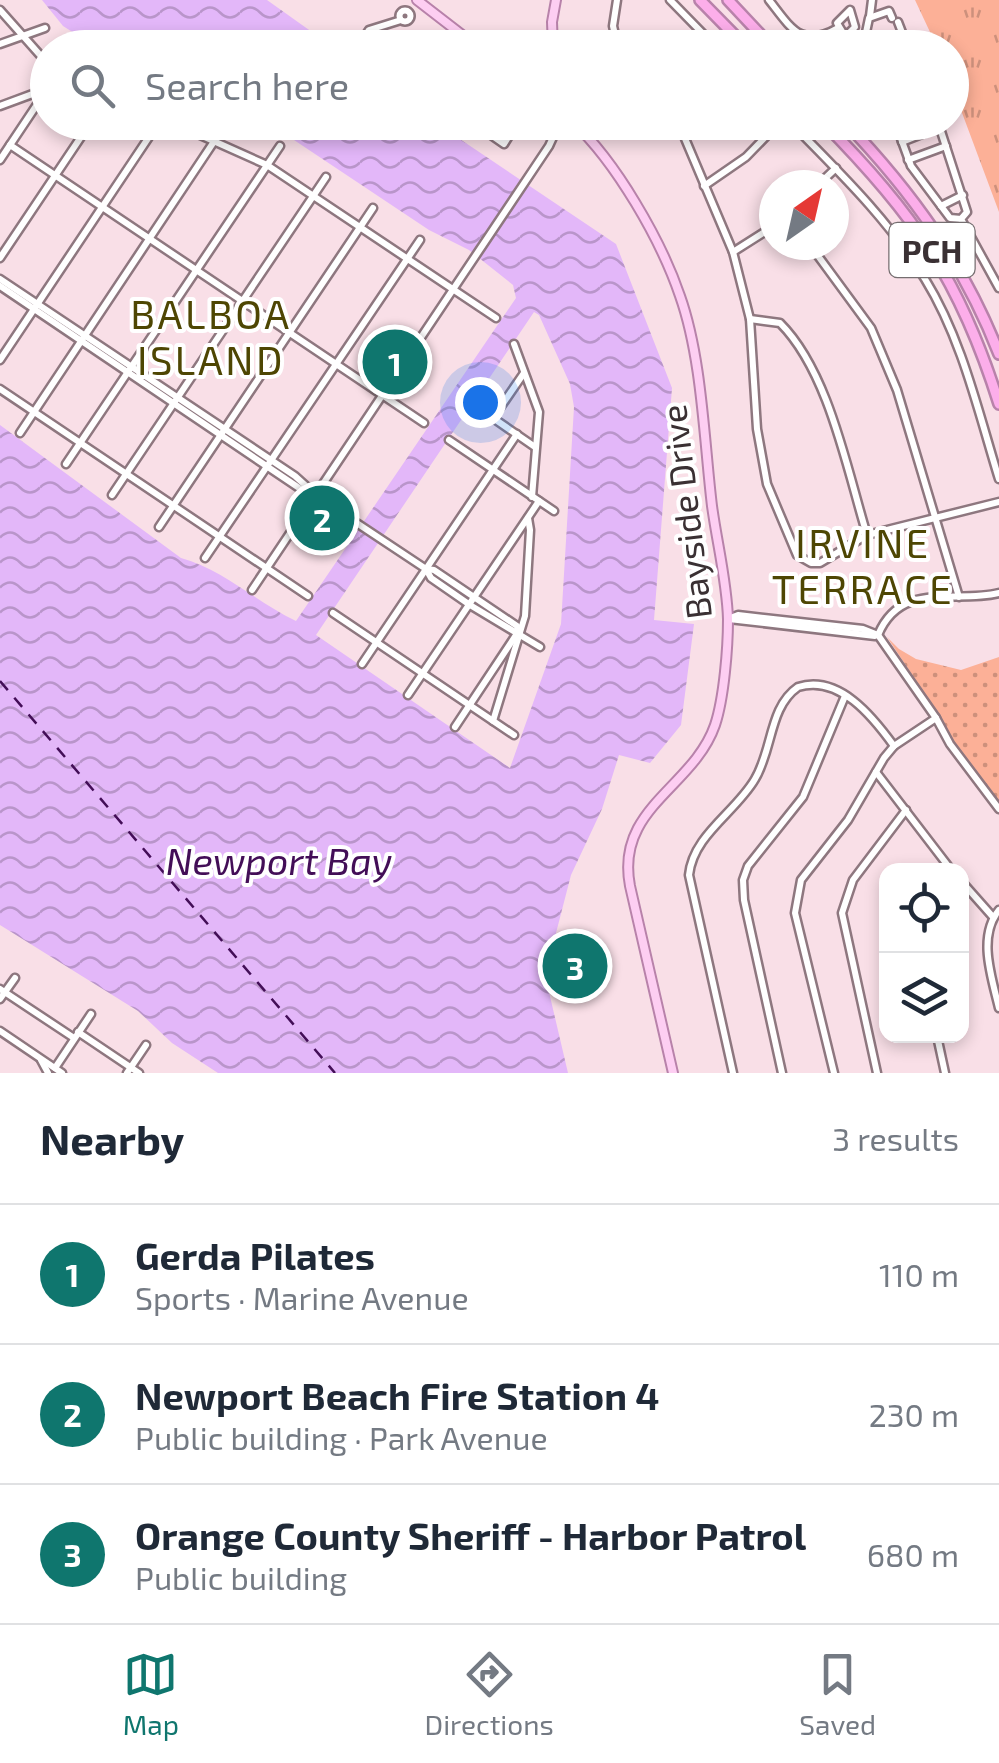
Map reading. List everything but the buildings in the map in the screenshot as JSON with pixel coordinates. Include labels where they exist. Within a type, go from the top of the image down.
[{"type":"highway","points":[[700,0],[729,30]]},
{"type":"highway","points":[[728,0],[756,30]]},
{"type":"highway","name":"PCH","points":[[839,140],[889,192],[934,253],[967,314],[999,404]]},
{"type":"highway","name":"PCH","points":[[862,140],[901,183],[946,244],[981,309],[999,354]]},
{"type":"main road","points":[[418,0],[456,30]]},
{"type":"main road","points":[[553,30],[556,0]]},
{"type":"main road","name":"Bayside Drive","points":[[592,140],[610,163],[655,242],[681,298],[700,399],[728,619],[720,702],[709,740],[644,816],[627,858],[673,1073]]},
{"type":"main road","points":[[594,140],[596,144]]},
{"type":"street","points":[[614,30],[617,0]]},
{"type":"street","points":[[670,0],[699,30]]},
{"type":"street","points":[[768,0],[797,30]]},
{"type":"street","points":[[834,30],[853,0]]},
{"type":"street","points":[[868,30],[872,0]]},
{"type":"street","points":[[884,0],[900,30]]},
{"type":"street","points":[[0,10],[30,45]]},
{"type":"street","points":[[850,10],[853,30]]},
{"type":"street","points":[[870,18],[893,17]]},
{"type":"street","points":[[369,30],[401,20]]},
{"type":"street","points":[[39,30],[45,28]]},
{"type":"street","points":[[0,44],[30,33]]},
{"type":"street","points":[[0,106],[30,95]]},
{"type":"street","points":[[0,160],[30,114]]},
{"type":"street","points":[[0,258],[80,140]]},
{"type":"street","points":[[0,360],[147,140]]},
{"type":"street","points":[[210,140],[267,165],[496,318]]},
{"type":"street","points":[[252,590],[553,140]]},
{"type":"street","points":[[685,140],[733,252],[750,319],[757,429],[767,484],[794,550],[811,563],[828,560],[867,536],[894,526],[936,520],[999,502]]},
{"type":"street","points":[[704,186],[746,157],[763,140]]},
{"type":"street","points":[[808,140],[884,221],[926,280],[960,352],[999,479]]},
{"type":"street","points":[[906,140],[902,142],[908,160],[950,218],[962,219]]},
{"type":"street","points":[[944,140],[967,212],[962,219]]},
{"type":"street","points":[[20,433],[214,142]]},
{"type":"street","points":[[10,145],[424,423]]},
{"type":"street","points":[[66,464],[280,146]]},
{"type":"street","points":[[908,160],[946,146]]},
{"type":"street","points":[[112,496],[326,177]]},
{"type":"street","points":[[941,206],[963,195]]},
{"type":"street","points":[[160,527],[373,208]]},
{"type":"street","points":[[962,219],[999,288]]},
{"type":"street","points":[[733,252],[759,236]]},
{"type":"street","points":[[205,558],[420,240]]},
{"type":"street","points":[[821,260],[871,328],[897,390],[958,597]]},
{"type":"street","points":[[0,282],[312,488],[316,496],[426,569],[434,570],[540,647]]},
{"type":"street","points":[[750,319],[780,323],[806,360],[830,415],[867,536]]},
{"type":"street","points":[[408,695],[528,518],[536,499],[540,412],[514,344]]},
{"type":"street","points":[[525,372],[493,418],[536,447]]},
{"type":"street","points":[[0,390],[308,596]]},
{"type":"street","points":[[362,664],[517,434]]},
{"type":"street","points":[[449,440],[554,511]]},
{"type":"street","points":[[493,721],[525,616],[528,518]]},
{"type":"street","points":[[728,619],[878,636],[896,612],[912,602],[934,595],[981,598],[999,593]]},
{"type":"street","points":[[333,613],[514,735]]},
{"type":"street","points":[[455,727],[519,633]]},
{"type":"street","points":[[878,636],[999,809]]},
{"type":"street","points":[[733,1073],[691,887],[690,865],[702,842],[757,776],[777,714],[786,696],[798,687],[812,684],[845,696],[872,717],[894,746]]},
{"type":"street","points":[[782,1073],[743,880],[748,866],[803,797],[845,696]]},
{"type":"street","points":[[834,1073],[795,912],[796,894],[801,880],[848,820],[894,746],[936,718]]},
{"type":"street","points":[[876,772],[945,863]]},
{"type":"street","points":[[877,1073],[842,913],[852,880],[906,810]]},
{"type":"street","points":[[969,889],[996,914],[988,936],[988,960],[999,1008]]},
{"type":"street","points":[[15,978],[2,994],[139,1073]]},
{"type":"street","points":[[0,1031],[55,1071],[91,1014]]},
{"type":"street","points":[[939,1043],[945,1073]]},
{"type":"street","points":[[129,1070],[146,1045]]},
{"type":"green space","points":[[915,0],[999,0],[999,212],[969,132],[969,30],[929,30]]},
{"type":"green space","points":[[887,637],[916,659],[961,670],[999,657],[999,802],[952,743],[938,714]]},
{"type":"water","points":[[42,0],[267,0],[309,30],[69,30]]},
{"type":"water","name":"Newport Bay","points":[[294,140],[461,140],[616,244],[672,388],[654,620],[694,624],[681,725],[650,763],[619,755],[602,809],[571,875],[548,964],[565,970],[564,974],[547,969],[545,975],[568,1073],[218,1073],[172,1043],[138,1011],[0,925],[0,425],[181,558],[211,570],[296,621],[516,298],[513,285],[469,250],[429,230]],"holes":[[[534,312],[539,315],[570,384],[574,407],[561,624],[510,768],[316,635]]]},
{"type":"ferry route","points":[[0,681],[335,1073]]},
{"type":"place","name":"Gerda Pilates","points":[[395,362]]},
{"type":"place","name":"Newport Beach Fire Station 4","points":[[322,518]]},
{"type":"place","name":"Orange County Sheriff - Harbor Patrol","points":[[575,966]]},
{"type":"district","name":"BALBOA ISLAND","points":[[211,336]]},
{"type":"district","name":"IRVINE TERRACE","points":[[863,565]]}]
